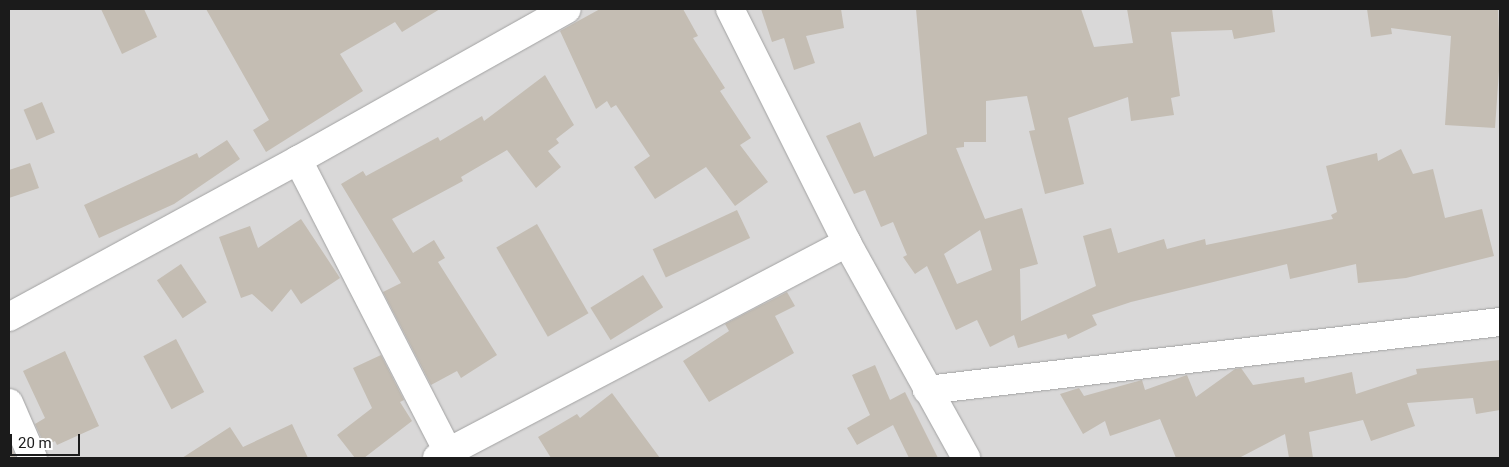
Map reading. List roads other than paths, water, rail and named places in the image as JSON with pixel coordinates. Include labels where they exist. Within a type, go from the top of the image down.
[{"type":"street","points":[[9,317],[298,160],[567,9]]},
{"type":"street","points":[[730,9],[847,244],[966,458]]},
{"type":"street","points":[[298,160],[445,456],[847,244]]},
{"type":"street","points":[[928,390],[1500,322]]},
{"type":"street","points":[[9,403],[32,458]]}]
